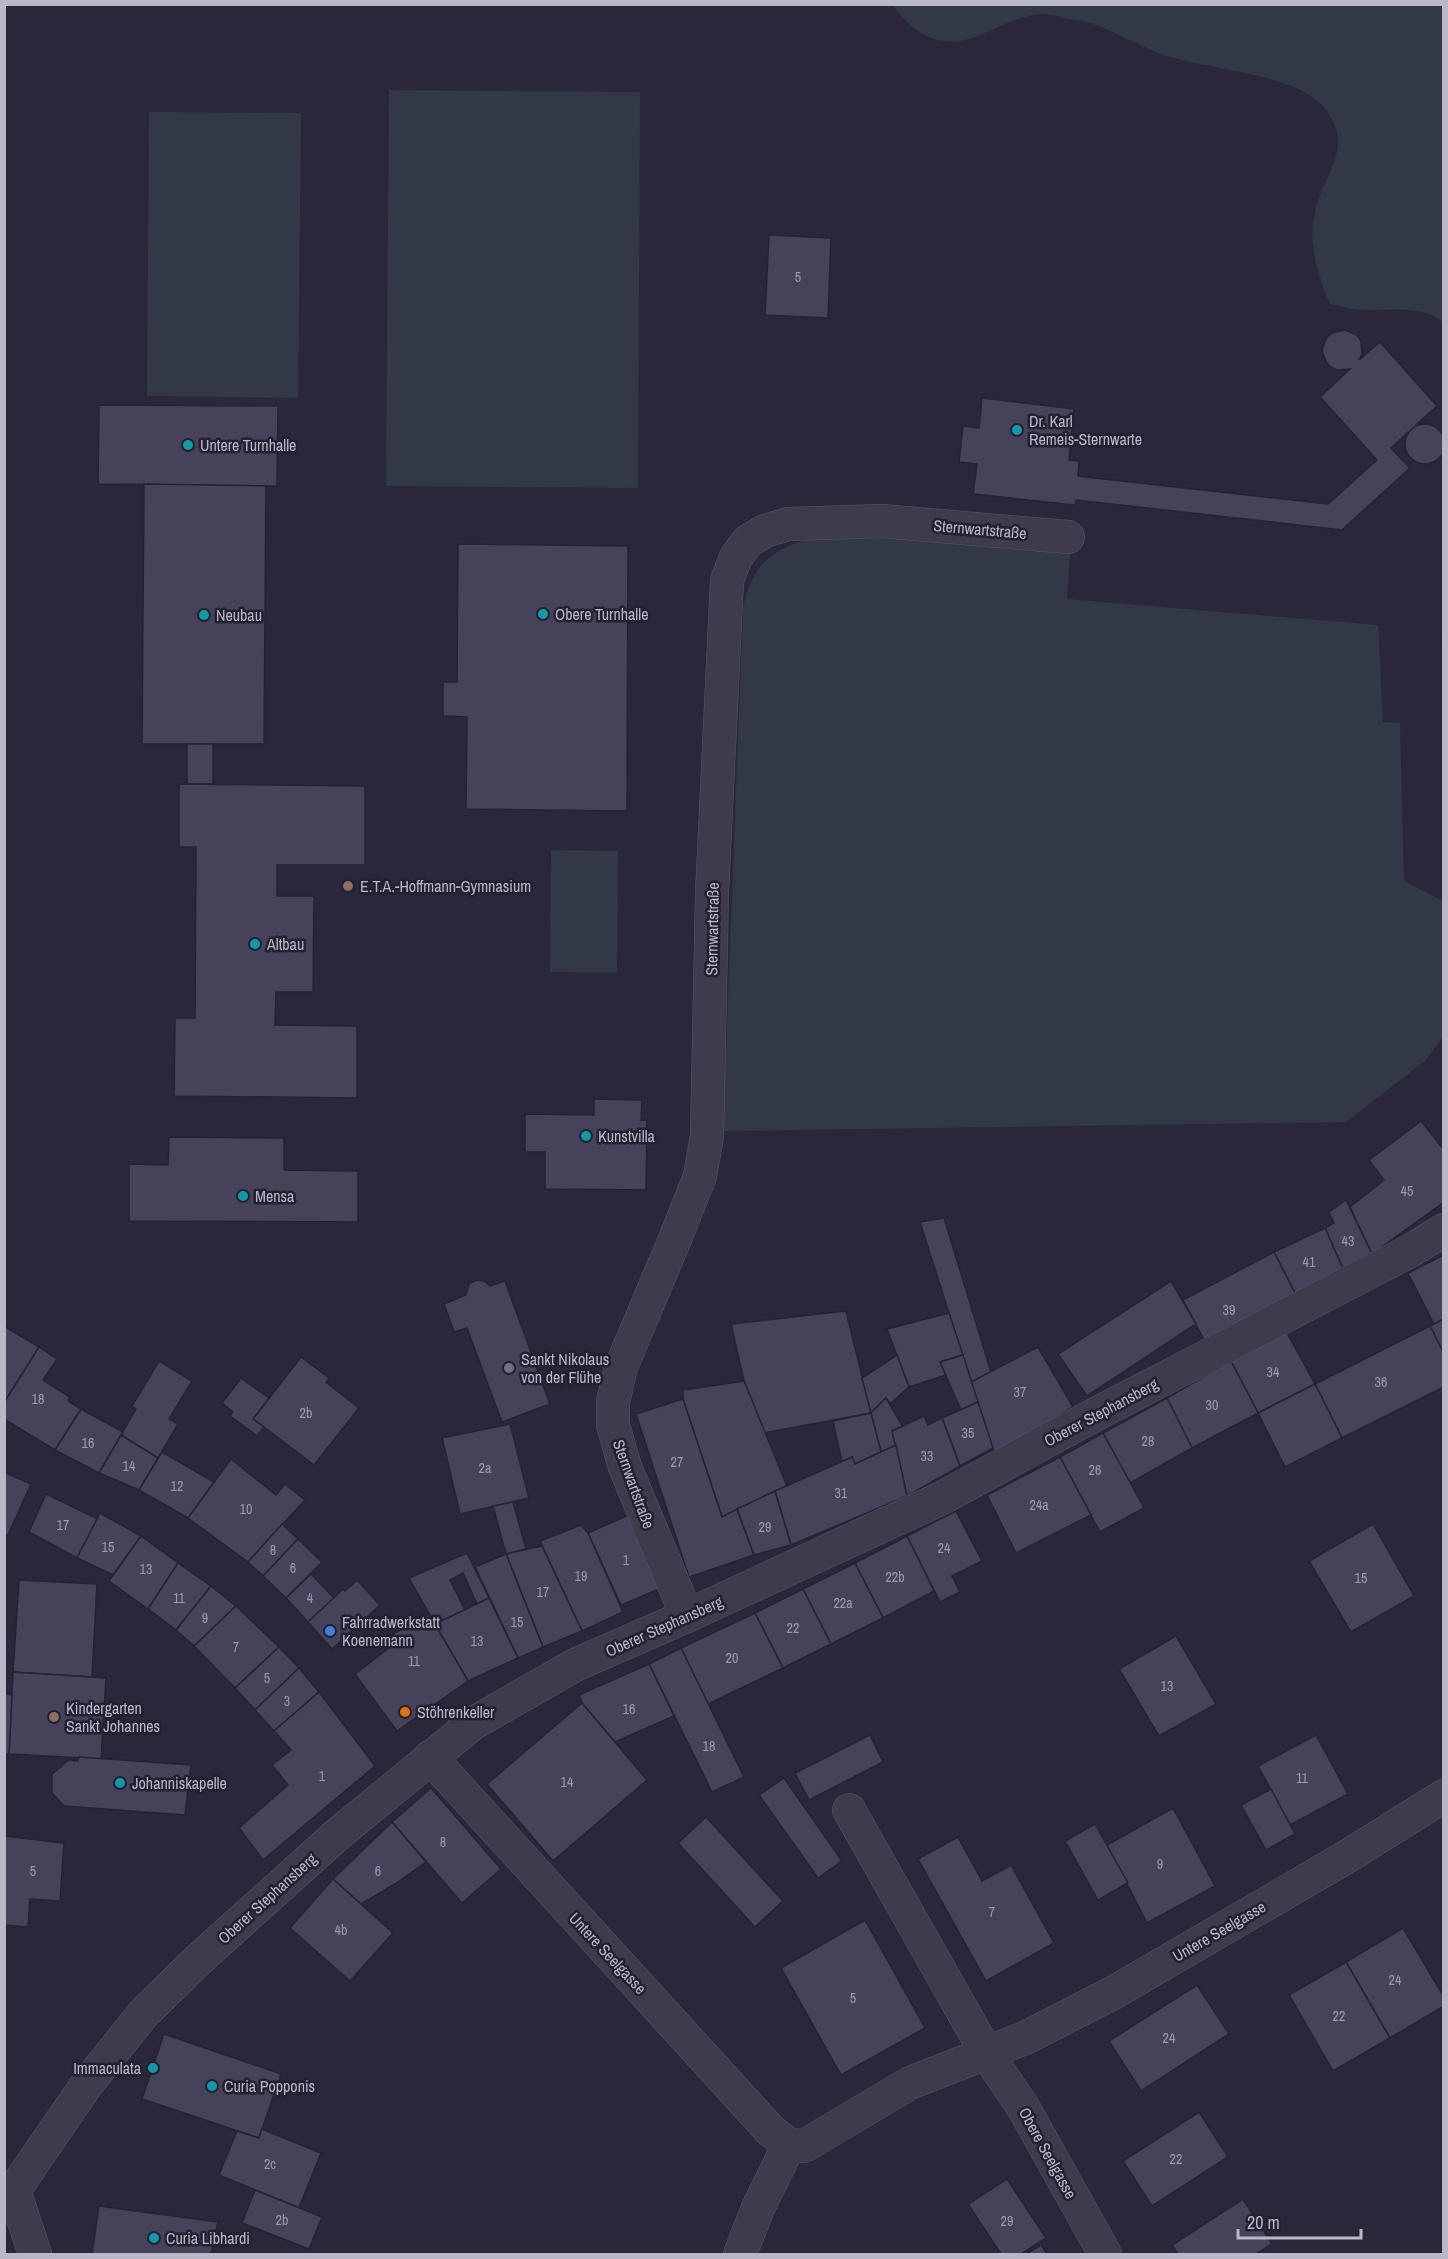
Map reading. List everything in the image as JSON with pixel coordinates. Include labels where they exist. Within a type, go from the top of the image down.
[{"type":"street","name":"Sternwartstraße","points":[[687,1616],[625,1467],[613,1425],[613,1413],[621,1367],[700,1176],[707,1136],[712,893],[727,580],[736,557],[748,541],[765,531],[788,524],[882,521],[1068,537]]},
{"type":"street","name":"Oberer Stephansberg","points":[[35,2254],[9,2198],[87,2084],[143,2014],[237,1924],[430,1757],[472,1724],[575,1665],[942,1498],[1096,1414],[1410,1251],[1443,1230]]},
{"type":"street","name":"Untere Seelgasse","points":[[430,1757],[771,2131],[789,2145],[804,2146],[910,2083],[1025,2038],[1113,1993],[1348,1856],[1443,1796]]},
{"type":"street","points":[[849,1810],[987,2054]]},
{"type":"street","name":"Obere Seelgasse","points":[[987,2054],[1023,2107],[1105,2254]]},
{"type":"street","points":[[740,2254],[758,2208],[789,2145]]},
{"type":"shaded area","points":[[893,5],[1443,5],[1443,322],[1433,316],[1411,310],[1350,309],[1330,304],[1317,265],[1312,235],[1317,204],[1333,165],[1338,144],[1333,122],[1326,110],[1313,97],[1295,87],[1273,80],[1161,54],[1084,21],[1047,14],[1029,16],[977,36],[951,42],[931,38],[918,31],[902,17]]},
{"type":"shaded area","points":[[389,90],[640,92],[638,488],[386,486]]},
{"type":"shaded area","points":[[149,112],[301,113],[298,398],[147,396]]},
{"type":"shaded area","points":[[816,537],[913,537],[1070,552],[1067,599],[1378,625],[1383,722],[1400,723],[1404,881],[1443,901],[1443,1036],[1426,1060],[1346,1122],[723,1131],[743,608],[752,579],[767,560],[787,547]]},
{"type":"shaded area","points":[[551,850],[618,851],[617,973],[550,972]]},
{"type":"building","points":[[769,235],[831,238],[828,318],[765,315]]},
{"type":"building","points":[[1342,330],[1356,336],[1362,350],[1356,364],[1342,370],[1328,364],[1322,350],[1328,336]]},
{"type":"building","name":"Dr. Karl Remeis-Sternwarte","points":[[1345,330],[1357,335],[1361,341],[1362,354],[1359,360],[1380,342],[1437,406],[1417,424],[1430,424],[1442,431],[1444,453],[1430,464],[1417,463],[1406,453],[1404,447],[1407,433],[1391,448],[1410,468],[1342,530],[1076,500],[1075,505],[973,494],[977,464],[959,462],[963,426],[979,428],[982,398],[1074,409],[1069,460],[1079,461],[1078,476],[1328,504],[1377,460],[1320,397],[1350,369],[1337,370],[1331,367],[1326,362],[1322,350],[1327,337],[1332,333]]},
{"type":"building","name":"Untere Turnhalle","points":[[99,405],[278,406],[277,486],[98,484]]},
{"type":"building","points":[[1425,424],[1433,425],[1439,430],[1444,436],[1444,452],[1439,458],[1433,463],[1425,464],[1417,463],[1411,458],[1406,452],[1405,444],[1406,436],[1411,430],[1417,425]]},
{"type":"building","name":"Neubau","points":[[144,484],[266,486],[264,744],[142,744]]},
{"type":"building","name":"Obere Turnhalle","points":[[458,544],[628,546],[627,811],[466,809],[467,717],[443,716],[443,682],[457,682]]},
{"type":"building","points":[[1441,634],[1444,634],[1444,664]]},
{"type":"building","points":[[187,744],[213,744],[213,784],[187,784]]},
{"type":"building","name":"Altbau","points":[[179,784],[365,786],[365,865],[277,865],[277,896],[314,896],[313,992],[276,992],[275,1025],[357,1026],[357,1098],[174,1096],[175,1018],[195,1018],[196,847],[179,847]]},
{"type":"building","name":"Kunstvilla","points":[[594,1099],[642,1100],[641,1120],[647,1120],[646,1190],[545,1189],[545,1152],[525,1152],[525,1114],[594,1115]]},
{"type":"building","points":[[1421,1121],[1444,1150],[1444,1202],[1372,1254],[1350,1207],[1384,1180],[1369,1160]]},
{"type":"building","name":"Mensa","points":[[169,1137],[284,1138],[284,1170],[358,1171],[358,1222],[129,1221],[129,1164],[168,1165]]},
{"type":"building","points":[[1346,1200],[1372,1254],[1344,1271],[1325,1228],[1334,1223],[1329,1212]]},
{"type":"building","points":[[944,1218],[991,1372],[971,1382],[920,1222]]},
{"type":"building","points":[[1325,1228],[1344,1271],[1296,1295],[1274,1252]]},
{"type":"building","points":[[1274,1252],[1296,1295],[1209,1349],[1183,1300]]},
{"type":"building","points":[[1444,1255],[1444,1319],[1434,1324],[1408,1273]]},
{"type":"building","name":"Sankt Nikolaus von der Flühe","points":[[476,1280],[484,1281],[490,1286],[505,1281],[550,1404],[502,1422],[467,1328],[454,1332],[444,1304],[466,1295],[469,1284]]},
{"type":"building","points":[[1171,1281],[1196,1324],[1087,1396],[1058,1354]]},
{"type":"building","points":[[846,1311],[871,1413],[764,1433],[744,1381],[731,1324]]},
{"type":"building","points":[[949,1313],[963,1355],[940,1362],[946,1375],[909,1387],[887,1329]]},
{"type":"building","points":[[1444,1319],[1444,1354],[1430,1326]]},
{"type":"building","points":[[4,1326],[39,1347],[4,1403]]},
{"type":"building","points":[[1430,1326],[1444,1354],[1444,1387],[1342,1438],[1315,1384]]},
{"type":"building","points":[[1286,1331],[1315,1384],[1258,1413],[1231,1361]]},
{"type":"building","points":[[39,1347],[57,1359],[43,1380],[70,1397],[68,1401],[81,1409],[55,1450],[4,1419],[4,1403]]},
{"type":"building","points":[[1038,1347],[1073,1407],[995,1455],[971,1382]]},
{"type":"building","points":[[897,1355],[909,1387],[890,1404],[886,1398],[871,1413],[862,1378]]},
{"type":"building","points":[[963,1355],[978,1402],[961,1410],[940,1362]]},
{"type":"building","points":[[301,1357],[329,1378],[326,1382],[359,1408],[314,1465],[253,1419]]},
{"type":"building","points":[[159,1361],[192,1381],[169,1419],[178,1424],[158,1458],[121,1435],[136,1409],[132,1406]]},
{"type":"building","points":[[1231,1361],[1258,1413],[1192,1448],[1167,1398]]},
{"type":"building","points":[[241,1378],[269,1398],[253,1419],[264,1427],[257,1436],[230,1416],[233,1412],[222,1403]]},
{"type":"building","points":[[744,1381],[787,1486],[722,1517],[683,1399],[683,1390]]},
{"type":"building","points":[[1315,1384],[1342,1438],[1285,1467],[1258,1413]]},
{"type":"building","points":[[886,1398],[903,1427],[892,1431],[896,1445],[881,1452],[871,1413]]},
{"type":"building","points":[[1167,1398],[1192,1448],[1130,1483],[1103,1433]]},
{"type":"building","points":[[683,1399],[722,1517],[737,1509],[754,1555],[689,1577],[636,1414]]},
{"type":"building","points":[[978,1402],[993,1448],[960,1466],[942,1418]]},
{"type":"building","points":[[81,1409],[123,1432],[99,1473],[55,1450]]},
{"type":"building","points":[[871,1413],[881,1452],[855,1464],[852,1457],[842,1462],[833,1421]]},
{"type":"building","points":[[924,1416],[928,1425],[942,1418],[960,1466],[907,1496],[892,1431]]},
{"type":"building","points":[[510,1424],[529,1498],[460,1514],[442,1438]]},
{"type":"building","points":[[1103,1433],[1144,1508],[1100,1532],[1060,1457]]},
{"type":"building","points":[[121,1435],[158,1458],[139,1490],[99,1473]]},
{"type":"building","points":[[896,1445],[907,1496],[791,1545],[775,1491],[852,1457],[855,1464]]},
{"type":"building","points":[[162,1452],[214,1482],[188,1518],[139,1490]]},
{"type":"building","points":[[1060,1457],[1091,1515],[1016,1553],[987,1495]]},
{"type":"building","points":[[231,1459],[276,1495],[285,1484],[305,1500],[248,1562],[188,1518]]},
{"type":"building","points":[[4,1472],[31,1484],[8,1535],[4,1534]]},
{"type":"building","points":[[775,1491],[791,1545],[754,1555],[737,1509]]},
{"type":"building","points":[[46,1494],[98,1519],[77,1558],[29,1532]]},
{"type":"building","points":[[513,1502],[526,1549],[506,1554],[493,1506]]},
{"type":"building","points":[[956,1511],[982,1561],[952,1576],[960,1592],[940,1602],[907,1536]]},
{"type":"building","points":[[100,1513],[141,1536],[113,1575],[77,1558]]},
{"type":"building","points":[[631,1514],[664,1587],[621,1605],[588,1533]]},
{"type":"building","points":[[282,1524],[298,1539],[263,1576],[248,1562]]},
{"type":"building","points":[[1373,1524],[1414,1596],[1351,1632],[1309,1561]]},
{"type":"building","points":[[581,1525],[588,1533],[623,1612],[582,1631],[540,1541]]},
{"type":"building","points":[[141,1536],[178,1563],[148,1609],[109,1581]]},
{"type":"building","points":[[907,1536],[934,1591],[883,1618],[855,1563]]},
{"type":"building","points":[[298,1539],[322,1562],[286,1598],[263,1576]]},
{"type":"building","points":[[542,1546],[582,1631],[543,1647],[506,1554]]},
{"type":"building","points":[[467,1553],[489,1598],[477,1604],[463,1573],[450,1580],[465,1610],[435,1624],[409,1578]]},
{"type":"building","points":[[506,1554],[543,1647],[518,1658],[475,1567]]},
{"type":"building","points":[[178,1563],[211,1586],[176,1630],[148,1609]]},
{"type":"building","points":[[855,1563],[883,1618],[831,1644],[803,1589]]},
{"type":"building","points":[[311,1574],[334,1598],[308,1622],[286,1598]]},
{"type":"building","points":[[19,1580],[97,1584],[92,1677],[13,1672]]},
{"type":"building","points":[[357,1580],[380,1605],[332,1649],[308,1622],[343,1589],[345,1591]]},
{"type":"building","points":[[211,1586],[236,1606],[194,1646],[176,1630]]},
{"type":"building","points":[[803,1589],[831,1644],[783,1668],[755,1613]]},
{"type":"building","points":[[489,1598],[518,1658],[468,1681],[435,1624]]},
{"type":"building","points":[[236,1606],[279,1647],[235,1688],[194,1646]]},
{"type":"building","points":[[755,1613],[783,1668],[708,1704],[681,1648]]},
{"type":"building","points":[[429,1614],[468,1681],[397,1731],[355,1674],[390,1647],[384,1639]]},
{"type":"building","points":[[1176,1636],[1216,1704],[1159,1736],[1119,1669]]},
{"type":"building","points":[[279,1647],[299,1668],[255,1710],[235,1688]]},
{"type":"building","points":[[681,1648],[744,1777],[712,1792],[649,1664]]},
{"type":"building","points":[[649,1664],[674,1716],[615,1742],[582,1703],[579,1695]]},
{"type":"building","points":[[299,1668],[319,1692],[274,1731],[255,1710]]},
{"type":"building","points":[[13,1672],[106,1678],[101,1759],[9,1754]]},
{"type":"building","points":[[319,1692],[375,1766],[263,1860],[239,1828],[288,1785],[272,1765],[291,1750],[274,1731]]},
{"type":"building","points":[[4,1694],[12,1695],[9,1754],[4,1753]]},
{"type":"building","points":[[582,1703],[647,1780],[553,1861],[487,1784]]},
{"type":"building","points":[[870,1735],[883,1762],[809,1800],[795,1773]]},
{"type":"building","points":[[1316,1735],[1348,1794],[1290,1825],[1258,1766]]},
{"type":"building","name":"Johanniskapelle","points":[[79,1757],[191,1765],[185,1815],[64,1806],[52,1793],[52,1774],[69,1760],[78,1761]]},
{"type":"building","points":[[784,1778],[842,1861],[818,1878],[759,1795]]},
{"type":"building","points":[[431,1788],[501,1869],[462,1903],[392,1822]]},
{"type":"building","points":[[1271,1789],[1295,1834],[1266,1850],[1241,1805]]},
{"type":"building","points":[[1173,1808],[1215,1886],[1147,1923],[1107,1845]]},
{"type":"building","points":[[706,1817],[783,1901],[755,1927],[678,1843]]},
{"type":"building","points":[[392,1822],[426,1862],[361,1904],[333,1879]]},
{"type":"building","points":[[1095,1824],[1128,1883],[1098,1900],[1065,1841]]},
{"type":"building","points":[[4,1836],[64,1843],[60,1901],[30,1899],[28,1927],[4,1925]]},
{"type":"building","points":[[958,1837],[982,1881],[1011,1865],[1054,1943],[986,1981],[918,1859]]},
{"type":"building","points":[[333,1879],[393,1933],[350,1981],[290,1928]]},
{"type":"building","points":[[865,1920],[925,2028],[841,2075],[781,1968]]},
{"type":"building","points":[[1403,1928],[1444,1997],[1444,2006],[1390,2038],[1346,1962]]},
{"type":"building","points":[[1346,1962],[1390,2038],[1333,2071],[1289,1995]]},
{"type":"building","points":[[1197,1985],[1229,2034],[1141,2091],[1109,2041]]},
{"type":"building","name":"Curia Popponis","points":[[164,2034],[281,2074],[259,2138],[142,2099]]},
{"type":"building","points":[[1199,2112],[1228,2157],[1152,2206],[1123,2161]]},
{"type":"building","points":[[262,2129],[321,2153],[299,2208],[219,2175],[237,2131],[259,2138]]},
{"type":"building","points":[[1007,2179],[1046,2238],[1021,2254],[1001,2254],[968,2204]]},
{"type":"building","points":[[255,2190],[322,2217],[309,2249],[242,2223]]},
{"type":"building","points":[[1243,2199],[1272,2244],[1256,2254],[1178,2254],[1172,2245]]},
{"type":"building","name":"Curia Libhardi","points":[[99,2206],[218,2222],[211,2254],[92,2254]]},
{"type":"building","points":[[1041,2245],[1047,2254],[1026,2254]]},
{"type":"place","name":"Dr. Karl Remeis-Sternwarte","points":[[1017,430]]},
{"type":"place","name":"Untere Turnhalle","points":[[188,445]]},
{"type":"place","name":"Obere Turnhalle","points":[[543,614]]},
{"type":"place","name":"Neubau","points":[[204,615]]},
{"type":"place","name":"E.T.A.-Hoffmann-Gymnasium","points":[[348,886]]},
{"type":"place","name":"Altbau","points":[[255,944]]},
{"type":"place","name":"Kunstvilla","points":[[586,1136]]},
{"type":"place","name":"Mensa","points":[[243,1196]]},
{"type":"place","name":"Sankt Nikolaus von der Flühe","points":[[509,1368]]},
{"type":"place","name":"Fahrradwerkstatt Koenemann","points":[[330,1631]]},
{"type":"place","name":"Stöhrenkeller","points":[[405,1712]]},
{"type":"place","name":"Kindergarten Sankt Johannes","points":[[54,1717]]},
{"type":"place","name":"Johanniskapelle","points":[[120,1783]]},
{"type":"place","name":"Immaculata","points":[[153,2068]]},
{"type":"place","name":"Curia Popponis","points":[[212,2086]]},
{"type":"place","name":"Curia Libhardi","points":[[154,2238]]}]
